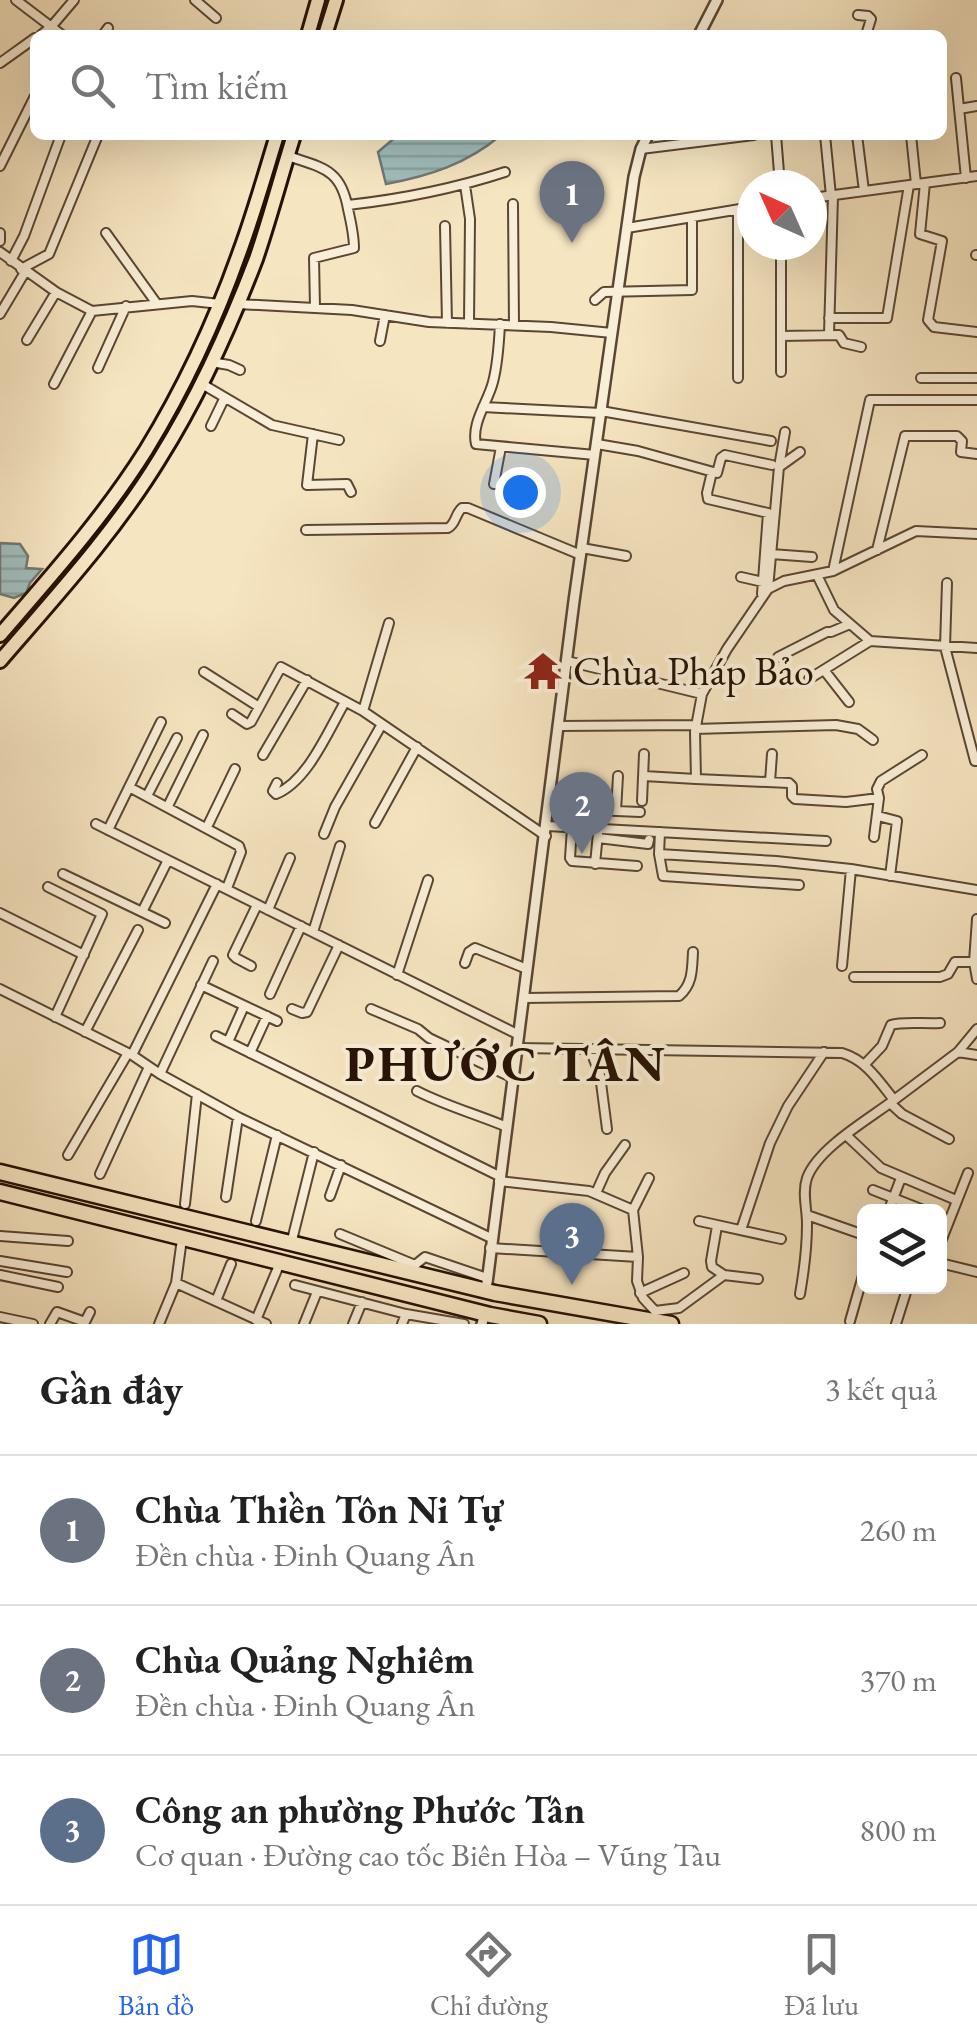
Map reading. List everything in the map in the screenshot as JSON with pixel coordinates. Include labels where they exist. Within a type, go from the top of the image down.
[{"type":"highway","points":[[309,30],[318,0]]},
{"type":"highway","points":[[327,30],[336,0]]},
{"type":"highway","points":[[0,636],[96,522],[146,450],[220,304],[274,140]]},
{"type":"highway","points":[[0,661],[109,532],[160,458],[212,362],[238,304],[293,140]]},
{"type":"highway","points":[[0,1172],[495,1293],[671,1324]]},
{"type":"highway","points":[[0,1192],[539,1324]]},
{"type":"street","points":[[16,0],[55,30]]},
{"type":"street","points":[[47,30],[74,0]]},
{"type":"street","points":[[196,0],[216,18]]},
{"type":"street","points":[[702,30],[717,0]]},
{"type":"street","points":[[858,15],[871,19],[868,30]]},
{"type":"street","points":[[0,63],[30,42]]},
{"type":"street","points":[[956,78],[966,178]]},
{"type":"street","points":[[0,166],[30,106]]},
{"type":"street","points":[[960,109],[977,106]]},
{"type":"street","points":[[10,261],[24,236],[60,140]]},
{"type":"street","points":[[0,314],[23,271],[49,254],[96,140]]},
{"type":"street","points":[[340,1234],[415,1265],[425,1257],[487,1281],[626,228],[634,177],[645,140]]},
{"type":"street","points":[[641,148],[711,140]]},
{"type":"street","points":[[776,140],[779,170]]},
{"type":"street","points":[[826,140],[832,196],[829,334]]},
{"type":"street","points":[[858,140],[864,192]]},
{"type":"street","points":[[912,140],[920,234],[942,242],[928,320],[934,327],[977,332]]},
{"type":"street","points":[[963,142],[977,140]]},
{"type":"street","points":[[288,156],[334,176],[343,185],[348,205],[354,248],[314,258],[315,308]]},
{"type":"street","points":[[348,205],[416,197],[505,172]]},
{"type":"street","points":[[827,196],[977,176]]},
{"type":"street","points":[[829,318],[887,318],[917,184]]},
{"type":"street","points":[[466,185],[470,324]]},
{"type":"street","points":[[512,204],[514,325]]},
{"type":"street","points":[[626,228],[737,210]]},
{"type":"street","points":[[595,300],[604,292],[692,290],[692,217]]},
{"type":"street","points":[[445,226],[447,323]]},
{"type":"street","points":[[106,233],[157,304]]},
{"type":"street","points":[[0,252],[23,271],[92,311],[192,301],[220,304]]},
{"type":"street","points":[[738,260],[738,378]]},
{"type":"street","points":[[781,260],[781,372]]},
{"type":"street","points":[[27,340],[56,292]]},
{"type":"street","points":[[238,304],[612,333]]},
{"type":"street","points":[[98,368],[126,306]]},
{"type":"street","points":[[54,384],[92,311]]},
{"type":"street","points":[[380,340],[385,315]]},
{"type":"street","points":[[500,324],[492,384],[474,438],[476,444],[638,451],[712,472],[718,472],[725,455],[776,466],[800,452]]},
{"type":"street","points":[[781,336],[839,335],[844,343],[861,347]]},
{"type":"street","points":[[212,362],[240,370]]},
{"type":"street","points":[[921,378],[977,378]]},
{"type":"street","points":[[201,383],[272,425],[339,440]]},
{"type":"street","points":[[212,426],[224,399]]},
{"type":"street","points":[[833,572],[870,400],[977,400]]},
{"type":"street","points":[[483,407],[601,412],[771,441]]},
{"type":"street","points":[[696,779],[696,727],[702,694],[764,589],[771,554],[776,466],[784,432]]},
{"type":"street","points":[[313,434],[307,485],[347,484],[351,492]]},
{"type":"street","points":[[877,550],[906,436],[956,436],[962,441],[960,452],[977,454]]},
{"type":"street","points":[[494,484],[500,447]]},
{"type":"street","points":[[712,472],[708,499],[768,514],[764,589]]},
{"type":"street","points":[[306,530],[448,528],[458,512],[468,508],[582,551],[626,556]]},
{"type":"street","points":[[741,577],[764,589],[833,572],[916,532],[977,534]]},
{"type":"street","points":[[771,554],[812,557]]},
{"type":"street","points":[[817,575],[834,610],[870,642]]},
{"type":"street","points":[[947,583],[945,647],[976,764]]},
{"type":"street","points":[[363,711],[388,623]]},
{"type":"street","points":[[778,657],[850,624]]},
{"type":"street","points":[[809,679],[870,642],[977,648]]},
{"type":"street","points":[[567,661],[702,694]]},
{"type":"street","points":[[232,714],[249,724],[281,667],[363,711],[546,831],[572,828],[648,844],[649,840]]},
{"type":"street","points":[[824,670],[849,702]]},
{"type":"street","points":[[204,672],[259,706]]},
{"type":"street","points":[[263,755],[307,680]]},
{"type":"street","points":[[277,783],[273,791],[278,794],[294,784],[344,702]]},
{"type":"street","points":[[108,830],[161,722]]},
{"type":"street","points":[[324,834],[334,807],[382,724]]},
{"type":"street","points":[[558,726],[836,724],[858,729],[873,740]]},
{"type":"street","points":[[168,806],[203,735]]},
{"type":"street","points":[[147,796],[177,738]]},
{"type":"street","points":[[375,823],[418,747]]},
{"type":"street","points":[[642,801],[644,754]]},
{"type":"street","points":[[770,782],[772,754]]},
{"type":"street","points":[[874,838],[878,785],[922,755]]},
{"type":"street","points":[[163,765],[184,774]]},
{"type":"street","points":[[207,827],[235,769]]},
{"type":"street","points":[[616,811],[618,776]]},
{"type":"street","points":[[644,776],[791,784],[795,799],[846,802],[879,798]]},
{"type":"street","points":[[129,787],[242,849],[227,888]]},
{"type":"street","points":[[549,805],[640,812]]},
{"type":"street","points":[[878,816],[897,822],[890,876]]},
{"type":"street","points":[[96,824],[520,1035]]},
{"type":"street","points":[[572,828],[572,861],[637,866]]},
{"type":"street","points":[[598,833],[660,832],[826,841]]},
{"type":"street","points":[[660,832],[661,874],[666,877],[799,884]]},
{"type":"street","points":[[596,864],[598,833]]},
{"type":"street","points":[[767,860],[768,838]]},
{"type":"street","points":[[812,865],[815,840]]},
{"type":"street","points":[[313,932],[340,846]]},
{"type":"street","points":[[659,854],[852,869],[977,890]]},
{"type":"street","points":[[268,910],[290,858]]},
{"type":"street","points":[[142,912],[168,860]]},
{"type":"street","points":[[842,966],[852,869]]},
{"type":"street","points":[[64,874],[165,923]]},
{"type":"street","points":[[398,975],[428,880]]},
{"type":"street","points":[[68,1155],[130,1054],[217,884]]},
{"type":"street","points":[[48,887],[102,914],[55,1017]]},
{"type":"street","points":[[251,966],[233,955],[258,904]]},
{"type":"street","points":[[0,913],[84,955]]},
{"type":"street","points":[[977,918],[977,979]]},
{"type":"street","points":[[270,994],[302,926]]},
{"type":"street","points":[[86,1032],[138,930]]},
{"type":"street","points":[[292,1009],[307,1012],[339,945]]},
{"type":"street","points":[[465,963],[475,948],[527,969]]},
{"type":"street","points":[[524,998],[680,996],[690,981],[693,952]]},
{"type":"street","points":[[160,1074],[213,961]]},
{"type":"street","points":[[854,977],[940,977],[948,974],[955,962],[974,962]]},
{"type":"street","points":[[201,986],[277,1021]]},
{"type":"street","points":[[0,989],[130,1054],[238,1117],[491,1243],[638,1257]]},
{"type":"street","points":[[228,1042],[244,1006]]},
{"type":"street","points":[[371,1008],[513,1078]]},
{"type":"street","points":[[250,1052],[267,1016]]},
{"type":"street","points":[[865,1064],[882,1046],[890,1025],[940,1023]]},
{"type":"street","points":[[800,1294],[805,1266],[804,1196],[808,1177],[817,1162],[958,1052],[977,1029]]},
{"type":"street","points":[[216,1036],[499,1178],[596,1193],[633,1210]]},
{"type":"street","points":[[518,1048],[842,1053],[865,1064],[908,1118],[949,1139]]},
{"type":"street","points":[[590,1049],[600,1075],[608,1130]]},
{"type":"street","points":[[741,1230],[776,1131],[824,1052]]},
{"type":"street","points":[[958,1052],[977,1055]]},
{"type":"street","points":[[100,1174],[149,1067]]},
{"type":"street","points":[[417,1091],[451,1108],[507,1127]]},
{"type":"street","points":[[186,1204],[197,1094]]},
{"type":"street","points":[[226,1197],[238,1117]]},
{"type":"street","points":[[256,1221],[276,1135]]},
{"type":"street","points":[[846,1136],[881,1168],[956,1200]]},
{"type":"street","points":[[596,1193],[604,1172],[625,1146]]},
{"type":"street","points":[[293,1236],[314,1152]]},
{"type":"street","points":[[330,1196],[341,1165]]},
{"type":"street","points":[[947,1225],[968,1172]]},
{"type":"street","points":[[649,1178],[633,1210],[640,1293],[655,1311],[680,1308],[724,1274]]},
{"type":"street","points":[[891,1204],[901,1178]]},
{"type":"street","points":[[873,1190],[909,1204]]},
{"type":"street","points":[[807,1215],[857,1233]]},
{"type":"street","points":[[698,1221],[781,1239]]},
{"type":"street","points":[[717,1226],[712,1267],[724,1274],[758,1279]]},
{"type":"street","points":[[0,1236],[68,1242]]},
{"type":"street","points":[[159,1324],[176,1283],[180,1246]]},
{"type":"street","points":[[0,1261],[67,1272]]},
{"type":"street","points":[[216,1301],[231,1264]]},
{"type":"street","points":[[947,1264],[977,1272]]},
{"type":"street","points":[[176,1283],[261,1322],[277,1270]]},
{"type":"street","points":[[640,1293],[684,1272]]},
{"type":"street","points":[[0,1275],[58,1287]]},
{"type":"street","points":[[295,1285],[406,1314],[464,1324]]},
{"type":"street","points":[[304,1324],[317,1292]]},
{"type":"street","points":[[850,1321],[858,1294]]},
{"type":"street","points":[[896,1324],[905,1294]]},
{"type":"street","points":[[352,1324],[362,1302]]},
{"type":"street","points":[[50,1324],[56,1312],[85,1322],[90,1312]]},
{"type":"street","points":[[402,1324],[406,1314]]},
{"type":"street","points":[[0,1317],[33,1324]]},
{"type":"water","points":[[392,140],[494,140],[447,167],[386,184],[378,152]]},
{"type":"water","points":[[0,543],[20,544],[28,556],[26,568],[42,569],[26,593],[14,598],[0,594]]},
{"type":"place","name":"Chùa Thiền Tôn Ni Tự","points":[[572,243]]},
{"type":"place","name":"Chùa Pháp Bảo","points":[[543,671]]},
{"type":"place","name":"Chùa Quảng Nghiêm","points":[[582,854]]},
{"type":"place","name":"Công an phường Phước Tân","points":[[572,1285]]},
{"type":"district","name":"PHƯỚC TÂN","points":[[506,1063]]}]
